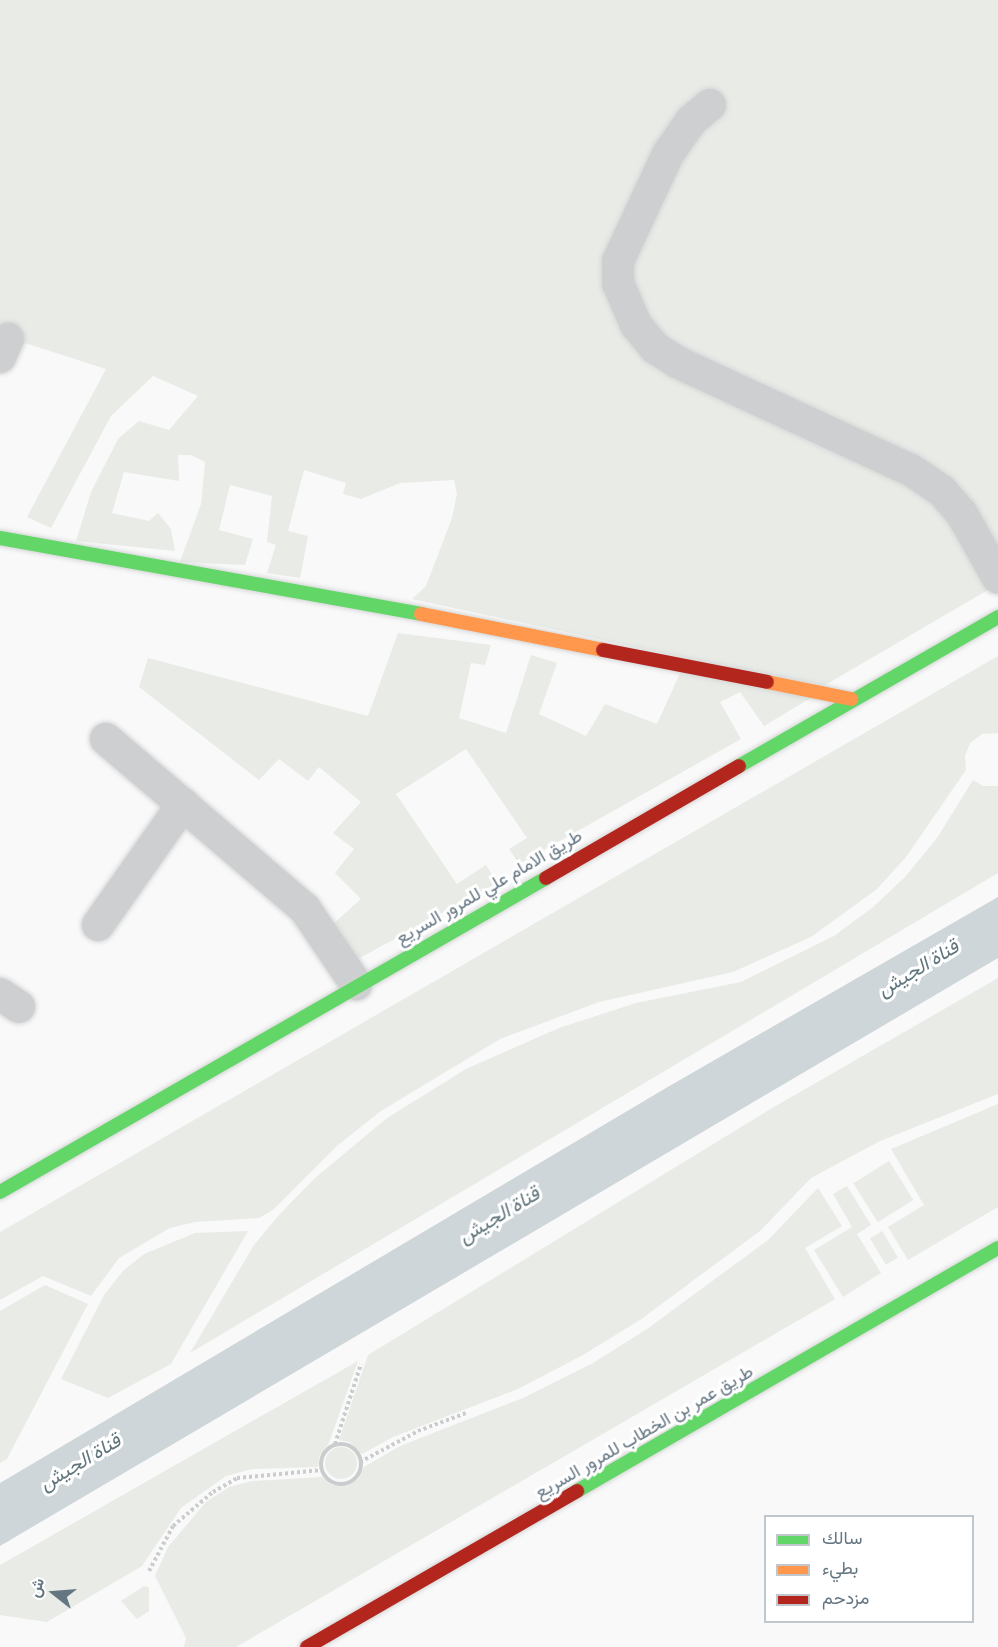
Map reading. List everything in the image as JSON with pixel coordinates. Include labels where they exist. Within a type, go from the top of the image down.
[{"type":"main road","points":[[0,538],[256,582],[851,699]]},
{"type":"main road","name":"طريق الامام علي للمرور السريع","points":[[0,1192],[356,984],[998,617]]},
{"type":"main road","name":"طريق عمر بن الخطاب للمرور السريع","points":[[307,1647],[998,1248]]},
{"type":"street","points":[[710,105],[691,121],[668,154],[618,261],[618,283],[636,325],[655,348],[679,363],[911,470],[942,490],[962,514],[998,578]]},
{"type":"street","points":[[106,739],[305,909],[356,984]]},
{"type":"street","points":[[98,925],[183,804]]},
{"type":"path","points":[[336,1444],[355,1450],[360,1462],[358,1474],[342,1484],[330,1480],[322,1470],[322,1457],[336,1444],[361,1364]]},
{"type":"path","points":[[360,1462],[418,1431],[466,1413]]},
{"type":"path","points":[[148,1571],[173,1526],[213,1492],[237,1478],[322,1470]]},
{"type":"shaded area","points":[[0,0],[998,0],[998,584],[822,687],[412,599],[426,586],[452,518],[457,494],[454,480],[400,483],[361,499],[343,494],[346,483],[304,470],[288,531],[308,536],[300,578],[267,573],[276,545],[267,542],[272,496],[230,485],[219,530],[253,539],[245,565],[180,562],[201,504],[205,462],[191,455],[178,455],[179,481],[124,472],[112,513],[149,521],[158,513],[171,529],[175,551],[76,541],[91,492],[118,439],[139,421],[169,430],[198,396],[153,376],[111,416],[51,528],[27,517],[106,369],[0,335]]},
{"type":"shaded area","points":[[398,633],[491,645],[485,665],[471,663],[459,718],[506,733],[531,655],[557,663],[539,714],[586,736],[605,704],[657,724],[680,673],[814,696],[764,726],[740,692],[720,702],[741,739],[519,864],[509,849],[527,838],[466,749],[396,794],[457,884],[486,865],[497,883],[358,959],[333,924],[361,899],[335,873],[354,849],[333,833],[361,802],[319,767],[308,781],[279,759],[259,780],[139,687],[148,658],[368,716]]},
{"type":"shaded area","points":[[998,656],[998,733],[982,734],[970,743],[965,756],[966,770],[906,857],[877,889],[811,937],[733,972],[599,1002],[500,1039],[381,1111],[338,1145],[273,1210],[259,1218],[195,1222],[170,1228],[119,1258],[91,1296],[43,1276],[0,1300],[0,1232]]},
{"type":"shaded area","points":[[973,780],[983,786],[998,786],[998,873],[190,1353],[254,1245],[279,1215],[315,1178],[387,1118],[466,1069],[559,1028],[636,1003],[741,982],[834,936],[872,908],[905,877],[937,838]]},
{"type":"shaded area","points":[[998,978],[998,1094],[880,1141],[811,1178],[760,1231],[640,1320],[583,1355],[518,1389],[393,1437],[362,1454],[350,1442],[339,1440],[368,1355],[774,1107]]},
{"type":"shaded area","points":[[998,1104],[998,1207],[908,1260],[888,1227],[924,1205],[891,1149]]},
{"type":"shaded area","points":[[889,1161],[913,1200],[878,1222],[853,1183]]},
{"type":"shaded area","points":[[847,1186],[871,1225],[857,1234],[881,1273],[843,1297],[814,1250],[852,1227],[833,1194]]},
{"type":"shaded area","points":[[818,1188],[842,1226],[805,1248],[835,1299],[236,1647],[184,1647],[186,1638],[155,1576],[168,1547],[206,1502],[229,1487],[252,1481],[322,1477],[333,1485],[348,1485],[358,1479],[364,1467],[400,1446],[523,1398],[593,1363],[647,1329],[768,1240]]},
{"type":"shaded area","points":[[248,1231],[171,1364],[108,1398],[61,1379],[104,1295],[123,1271],[144,1254],[195,1233]]},
{"type":"shaded area","points":[[882,1231],[898,1258],[886,1265],[870,1238]]},
{"type":"shaded area","points":[[45,1285],[88,1304],[7,1459],[0,1463],[0,1311]]},
{"type":"shaded area","points":[[358,1361],[329,1443],[319,1457],[318,1467],[252,1469],[226,1476],[181,1508],[142,1566],[47,1622],[0,1615],[0,1565]]},
{"type":"shaded area","points":[[341,1447],[352,1452],[357,1463],[352,1474],[341,1479],[330,1474],[325,1463],[330,1452]]},
{"type":"shaded area","points":[[144,1586],[149,1587],[149,1611],[137,1619],[121,1601]]},
{"type":"water","name":"قناة الجيش","points":[[998,897],[998,958],[0,1546],[0,1483],[666,1088]]},
{"type":"traffic: fast","points":[[0,538],[421,614]]},
{"type":"traffic: fast","points":[[739,766],[998,617]]},
{"type":"traffic: fast","points":[[0,1192],[546,878]]},
{"type":"traffic: fast","points":[[577,1491],[998,1248]]},
{"type":"traffic: slow","points":[[421,614],[603,650]]},
{"type":"traffic: slow","points":[[767,682],[851,699]]},
{"type":"traffic: jam","points":[[603,650],[767,682]]},
{"type":"traffic: jam","points":[[546,878],[739,766]]},
{"type":"traffic: jam","points":[[307,1647],[577,1491]]}]
